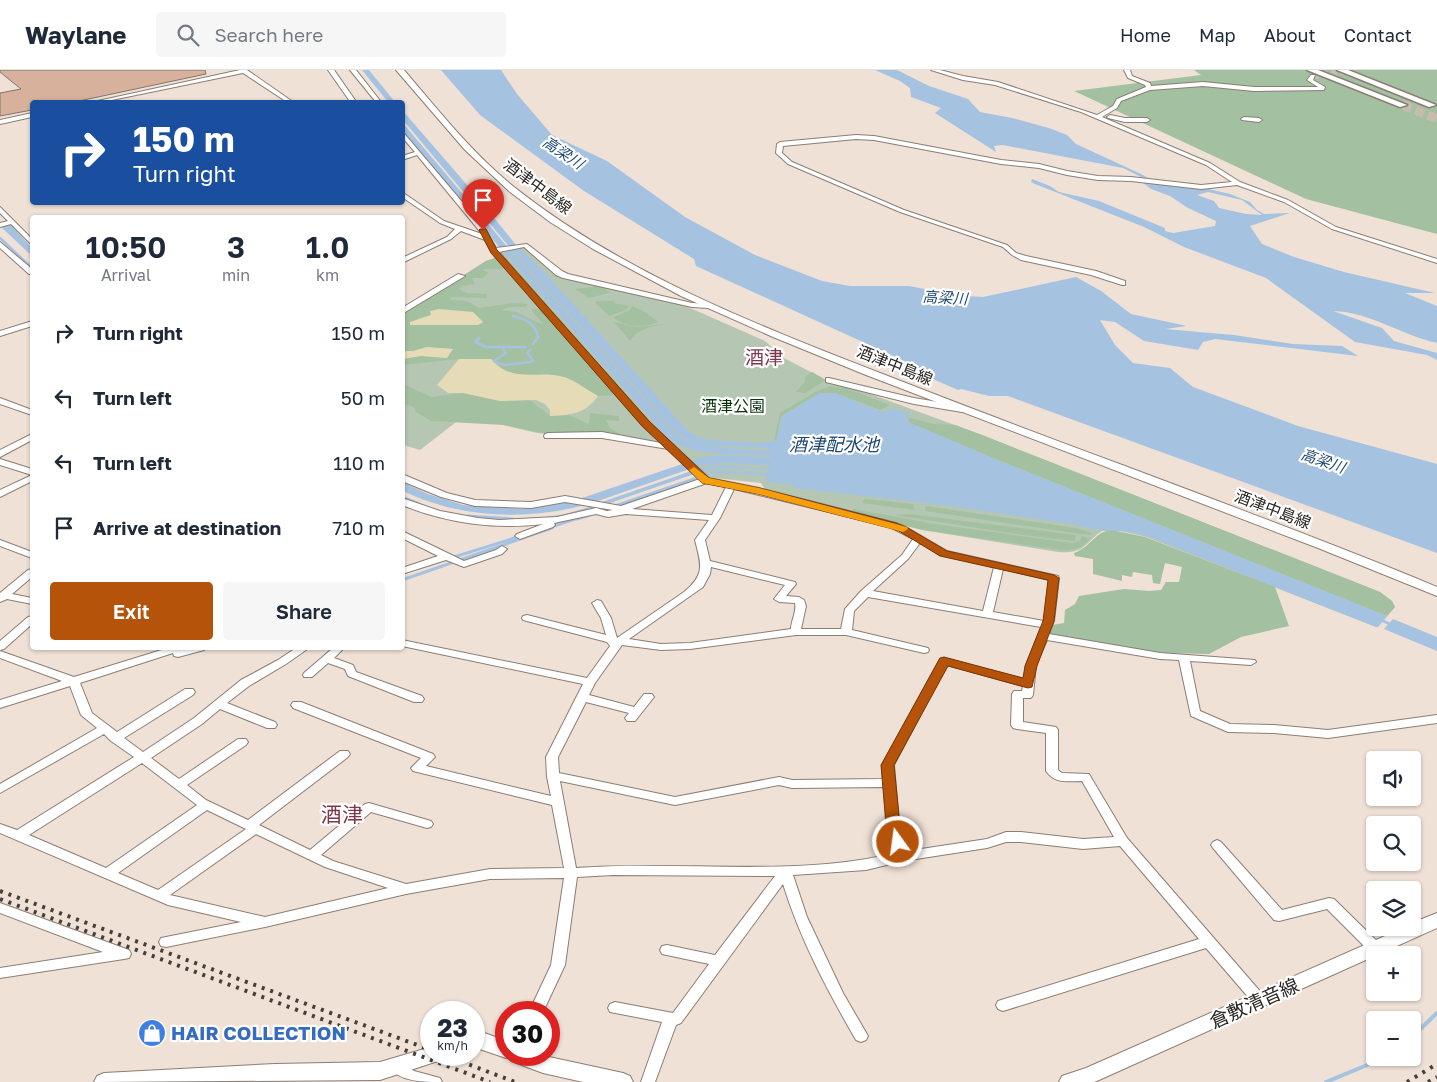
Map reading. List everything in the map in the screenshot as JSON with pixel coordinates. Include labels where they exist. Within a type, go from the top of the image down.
[{"type":"highway","points":[[1341,70],[1432,104]]},
{"type":"highway","points":[[1312,73],[1403,105]]},
{"type":"main road","name":"酒津中島線","points":[[400,70],[472,153],[516,192],[548,216],[592,244],[708,306],[962,409],[1355,558],[1437,592]]},
{"type":"main road","points":[[1355,558],[1437,587]]},
{"type":"main road","name":"倉敷清音線","points":[[1380,946],[1437,920]]},
{"type":"main road","name":"倉敷清音線","points":[[1069,1082],[1092,1074],[1260,1001],[1366,953]]},
{"type":"main road","points":[[104,1082],[275,1073],[322,1078],[380,1071],[420,1059]]},
{"type":"main road","points":[[548,1066],[623,1082]]},
{"type":"street","points":[[331,70],[352,100]]},
{"type":"street","points":[[354,70],[377,100]]},
{"type":"street","points":[[934,70],[963,78],[996,83],[1100,116],[1208,164],[1238,183],[1286,201],[1325,224],[1347,234],[1437,261]]},
{"type":"street","points":[[1127,70],[1130,77],[1148,84],[1148,88]]},
{"type":"street","points":[[105,100],[243,71],[287,100]]},
{"type":"street","points":[[1100,116],[1115,107],[1119,100],[1148,88],[1213,84],[1254,89],[1322,89],[1310,80],[1312,73]]},
{"type":"street","points":[[0,122],[30,116]]},
{"type":"street","points":[[1100,116],[1125,120],[1147,120]]},
{"type":"street","points":[[1244,119],[1258,120]]},
{"type":"street","points":[[405,136],[417,153],[483,230],[486,238],[496,251],[646,424],[704,479],[759,491],[893,526],[944,553],[1054,578],[1047,625],[1031,666],[1027,695],[1018,694],[1017,724],[1052,730],[1052,770],[1059,777],[1085,776],[1123,840],[1260,1001]]},
{"type":"street","points":[[1122,283],[1093,273],[1024,258],[1014,254],[1005,246],[902,211],[790,163],[779,153],[780,144],[856,137],[874,138],[1001,162],[1034,165],[1098,178],[1201,187],[1238,183]]},
{"type":"street","points":[[405,151],[417,153]]},
{"type":"street","points":[[405,157],[417,153]]},
{"type":"street","points":[[405,196],[442,222],[486,238]]},
{"type":"street","points":[[0,209],[30,240]]},
{"type":"street","points":[[0,225],[11,222]]},
{"type":"street","points":[[405,260],[449,238],[459,229]]},
{"type":"street","points":[[0,244],[30,270]]},
{"type":"street","points":[[496,251],[528,246],[555,270],[566,276],[692,305],[708,306]]},
{"type":"street","points":[[405,310],[461,276]]},
{"type":"street","points":[[0,334],[30,325]]},
{"type":"street","points":[[829,380],[914,402],[962,409]]},
{"type":"street","points":[[0,401],[30,412]]},
{"type":"street","points":[[548,436],[602,436],[670,447]]},
{"type":"street","points":[[0,454],[30,438]]},
{"type":"street","points":[[2,464],[30,471]]},
{"type":"street","points":[[405,478],[444,496],[475,502],[531,505],[565,499],[634,512],[715,518]]},
{"type":"street","points":[[0,494],[30,479]]},
{"type":"street","points":[[520,536],[596,510],[607,514],[619,508],[704,479]]},
{"type":"street","points":[[541,1001],[558,965],[571,873],[553,777],[552,757],[590,682],[615,643],[699,585],[705,574],[705,562],[700,540],[715,518],[731,486]]},
{"type":"street","points":[[405,502],[429,512],[469,520],[542,522],[582,514]]},
{"type":"street","points":[[405,536],[446,557],[464,564],[500,552],[502,549]]},
{"type":"street","points":[[846,632],[849,611],[865,592],[905,558],[918,539]]},
{"type":"street","points":[[0,542],[30,554]]},
{"type":"street","points":[[405,570],[446,557]]},
{"type":"street","points":[[705,562],[791,584],[779,599],[799,600],[801,606],[796,623],[796,632]]},
{"type":"street","points":[[987,614],[999,566]]},
{"type":"street","points":[[2,597],[30,574]]},
{"type":"street","points":[[865,592],[1047,625]]},
{"type":"street","points":[[2,597],[30,601]]},
{"type":"street","points":[[597,602],[606,618],[615,643]]},
{"type":"street","points":[[527,618],[615,643],[661,647],[690,646],[796,632],[846,632],[924,650]]},
{"type":"street","points":[[0,647],[30,623]]},
{"type":"street","points":[[1042,636],[1160,656],[1214,658],[1251,662]]},
{"type":"street","points":[[405,644],[590,682]]},
{"type":"street","points":[[18,836],[198,721],[245,683],[299,650]]},
{"type":"street","points":[[308,675],[337,650]]},
{"type":"street","points":[[0,704],[178,651]]},
{"type":"street","points":[[0,654],[74,681],[88,715],[115,738],[206,805],[329,864],[406,889]]},
{"type":"street","points":[[1184,657],[1195,713],[1228,728],[1274,729],[1328,734],[1437,719]]},
{"type":"street","points":[[326,659],[350,667],[352,674],[418,698]]},
{"type":"street","points":[[903,856],[893,825],[888,765],[944,661],[1028,684]]},
{"type":"street","points":[[115,738],[189,692]]},
{"type":"street","points":[[582,697],[634,715],[648,698]]},
{"type":"street","points":[[219,704],[271,725]]},
{"type":"street","points":[[297,705],[429,756],[417,768],[558,802]]},
{"type":"street","points":[[0,789],[104,729]]},
{"type":"street","points":[[178,785],[242,742]]},
{"type":"street","points":[[159,896],[252,827],[344,754]]},
{"type":"street","points":[[553,777],[561,777],[675,802],[779,781],[792,784],[890,783]]},
{"type":"street","points":[[107,874],[206,805]]},
{"type":"street","points":[[311,856],[369,807],[427,824]]},
{"type":"street","points":[[0,828],[173,902],[265,922]]},
{"type":"street","points":[[166,942],[265,922],[406,889],[490,874],[571,873],[613,870],[785,871],[866,865],[903,856],[1021,836],[1083,844],[1123,840]]},
{"type":"street","points":[[1217,845],[1280,916],[1328,903],[1374,946]]},
{"type":"street","points":[[615,1008],[676,1019],[785,871]]},
{"type":"street","points":[[785,871],[800,917],[838,996],[861,1036]]},
{"type":"street","points":[[0,908],[127,953],[0,974]]},
{"type":"street","points":[[1003,1005],[1208,942]]},
{"type":"street","points":[[667,950],[718,961]]},
{"type":"street","points":[[648,1082],[672,1018]]},
{"type":"street","points":[[397,1067],[410,1077],[433,1082]]},
{"type":"green space","points":[[1194,70],[1437,70],[1437,234],[1306,199],[1074,91],[1201,75]]},
{"type":"green space","name":"酒津公園","points":[[525,247],[557,273],[681,304],[765,341],[784,358],[826,380],[865,392],[982,435],[1380,592],[1392,601],[1395,607],[1376,627],[1146,537],[1121,531],[1102,531],[1079,550],[1058,552],[922,530],[766,491],[761,483],[706,477],[652,425],[497,252]]},
{"type":"green space","points":[[495,258],[522,286],[657,442],[537,433],[464,416],[420,450],[405,446],[405,313],[486,261]]},
{"type":"green space","points":[[495,258],[507,269],[482,269],[488,273],[483,278],[472,278],[475,284],[463,286],[459,289],[467,293],[487,294],[487,298],[451,297],[450,300],[467,301],[479,308],[514,303],[527,304],[526,307],[510,307],[501,310],[519,313],[543,324],[532,311],[532,309],[542,309],[617,395],[598,396],[564,377],[513,374],[500,370],[491,359],[459,359],[405,365],[405,359],[421,356],[447,358],[452,349],[427,347],[405,351],[405,313],[486,261]],"holes":[[[431,315],[483,322],[478,325],[410,325],[419,318]]]},
{"type":"green space","points":[[605,287],[609,293],[589,298],[575,289]]},
{"type":"green space","points":[[597,301],[615,301],[613,303],[629,306],[626,310],[609,316],[595,303]]},
{"type":"green space","points":[[632,306],[642,310],[658,322],[636,326],[625,324],[615,319],[614,317],[630,310]]},
{"type":"green space","points":[[614,322],[637,327],[673,323],[643,330],[630,341]]},
{"type":"green space","points":[[812,372],[826,380],[805,393],[796,392],[805,382],[805,377]]},
{"type":"green space","points":[[405,385],[432,397],[463,393],[500,401],[530,400],[550,416],[568,415],[589,424],[590,413],[619,416],[619,421],[606,420],[610,428],[625,437],[547,434],[504,425],[431,421],[416,412],[415,408],[405,404]]},
{"type":"green space","points":[[830,386],[846,388],[890,405],[880,410],[836,393],[820,393],[781,416],[777,439],[774,441],[780,413],[815,392]]},
{"type":"green space","points":[[910,418],[934,424],[955,425],[982,435],[1380,592],[1392,601],[1395,607],[1387,616],[991,457],[910,423],[908,420]]},
{"type":"green space","points":[[864,499],[913,504],[915,510],[862,503]]},
{"type":"green space","points":[[926,506],[1076,528],[1092,533],[1091,535],[1081,534],[925,511]]},
{"type":"green space","points":[[853,509],[941,525],[1072,543],[1080,541],[1082,536],[1090,539],[1076,549],[1060,550],[923,530],[851,512]]},
{"type":"green space","points":[[909,514],[1076,535],[1075,541],[894,515]]},
{"type":"green space","points":[[1112,530],[1145,537],[1275,587],[1289,626],[1241,637],[1209,654],[1157,653],[1054,637],[1049,634],[1052,625],[1064,623],[1065,610],[1075,604],[1079,596],[1124,589],[1161,590],[1166,582],[1179,582],[1182,567],[1165,563],[1160,584],[1153,583],[1152,575],[1133,572],[1132,577],[1122,575],[1122,581],[1093,574],[1093,559],[1075,556],[1074,553],[1080,551],[1101,533]]},
{"type":"sand","points":[[439,309],[473,312],[483,322],[478,325],[410,325],[410,322],[431,315],[430,311]]},
{"type":"sand","points":[[427,347],[453,349],[447,358],[421,356],[405,359],[405,351]]},
{"type":"sand","points":[[459,359],[491,359],[508,372],[526,375],[554,375],[568,378],[598,396],[583,410],[565,415],[550,416],[550,410],[545,404],[536,400],[500,401],[463,393],[448,393],[437,385]]},
{"type":"water","points":[[362,70],[369,70],[393,100],[386,100]]},
{"type":"water","name":"高梁川","points":[[441,70],[501,70],[517,94],[552,135],[607,161],[685,217],[755,255],[822,281],[850,286],[909,286],[940,292],[930,294],[983,297],[1076,277],[1101,291],[1131,314],[1187,326],[1165,329],[1234,335],[1293,344],[1342,346],[1358,356],[1215,339],[1203,342],[1198,350],[1144,341],[1115,322],[1100,320],[1115,345],[1133,363],[1170,368],[1193,387],[1298,426],[1437,464],[1437,553],[1008,396],[989,396],[961,389],[958,390],[910,369],[908,366],[911,364],[696,266],[694,259],[584,191],[480,115]]},
{"type":"water","points":[[875,70],[897,70],[929,86],[968,99],[980,112],[1012,118],[1067,135],[1076,144],[1155,182],[1230,194],[1250,202],[1257,210],[1264,214],[1290,213],[1250,226],[1262,244],[1294,257],[1344,272],[1435,293],[1405,293],[1437,306],[1437,343],[1360,315],[1333,311],[1382,328],[1394,341],[1437,353],[1437,360],[1427,355],[1355,342],[1266,278],[1184,247],[1144,227],[1031,182],[1032,179],[1050,186],[1059,192],[1099,201],[1173,233],[1215,226],[1216,221],[1188,208],[1170,196],[1151,189],[1143,183],[1141,177],[1123,168],[1003,145],[994,146],[996,152],[935,113],[941,108],[911,97],[910,88],[900,81]],"holes":[[[1208,192],[1242,200],[1262,215],[1246,214],[1219,208],[1214,201],[1197,195]]]},
{"type":"water","name":"酒津配水池","points":[[405,113],[516,245],[543,271],[689,432],[697,437],[712,440],[759,443],[776,441],[782,416],[820,393],[835,393],[882,412],[893,408],[911,415],[906,421],[990,457],[1387,616],[1376,627],[1147,536],[1130,532],[1092,529],[1071,524],[944,505],[794,488],[793,485],[766,482],[767,476],[725,473],[709,475],[620,506],[613,505],[707,473],[721,470],[767,473],[768,470],[728,468],[706,470],[607,504],[602,502],[703,467],[726,465],[769,468],[769,465],[727,463],[701,465],[595,502],[579,499],[703,457],[728,455],[771,458],[771,456],[704,452],[690,449],[667,437],[500,248],[405,133],[405,126],[510,250],[678,436],[685,440],[710,446],[753,450],[773,449],[712,445],[689,440],[678,434],[511,249],[405,122]]},
{"type":"water","points":[[10,224],[30,246],[30,254],[0,226]]},
{"type":"water","points":[[405,483],[428,494],[463,505],[523,509],[565,502],[585,505],[562,510],[516,515],[470,512],[425,500],[405,492]]},
{"type":"water","points":[[1393,619],[1437,637],[1437,651],[1384,629]]},
{"type":"building","points":[[0,70],[205,70],[206,74],[84,100],[30,100],[30,110],[0,116],[0,93],[21,89]]},
{"type":"waterway","points":[[0,238],[30,266]]},
{"type":"waterway","points":[[513,316],[526,320],[535,328],[538,337],[533,344]]},
{"type":"waterway","points":[[479,338],[475,342],[486,347],[526,347]]},
{"type":"waterway","points":[[504,349],[506,353],[494,361],[504,365],[531,362],[533,360],[527,353],[530,350]]},
{"type":"waterway","points":[[405,498],[419,504]]},
{"type":"waterway","points":[[548,518],[564,516],[598,506]]},
{"type":"waterway","points":[[577,519],[590,515]]},
{"type":"waterway","points":[[468,516],[512,519]]},
{"type":"waterway","points":[[551,527],[578,518]]},
{"type":"waterway","points":[[405,579],[552,528]]},
{"type":"waterway","points":[[451,558],[521,536]]},
{"type":"waterway","points":[[1379,619],[1392,625]]},
{"type":"waterway","points":[[1421,1028],[1437,1013]]},
{"type":"waterway","points":[[1326,1082],[1366,1065]]},
{"type":"tunnel","points":[[1313,76],[1357,70]]},
{"type":"tunnel","points":[[1403,105],[1437,119]]},
{"type":"railway","points":[[0,891],[420,1046]]},
{"type":"railway","points":[[0,899],[490,1082]]},
{"type":"railway","points":[[1407,1082],[1437,1064]]},
{"type":"railway","points":[[473,1066],[515,1082]]},
{"type":"railway","points":[[1428,1082],[1437,1077]]},
{"type":"slow traffic","points":[[694,470],[706,480],[759,491],[903,529]]},
{"type":"place","name":"HAIR COLLECTION","points":[[152,1033]]},
{"type":"district","name":"酒津","points":[[764,357]]},
{"type":"district","name":"酒津","points":[[342,815]]},
{"type":"route","points":[[483,230],[494,251],[646,424],[706,480],[759,491],[893,526],[903,529],[944,553],[1054,578],[1048,621],[1031,666],[1028,684],[944,661],[888,765],[893,825],[898,842]]}]
